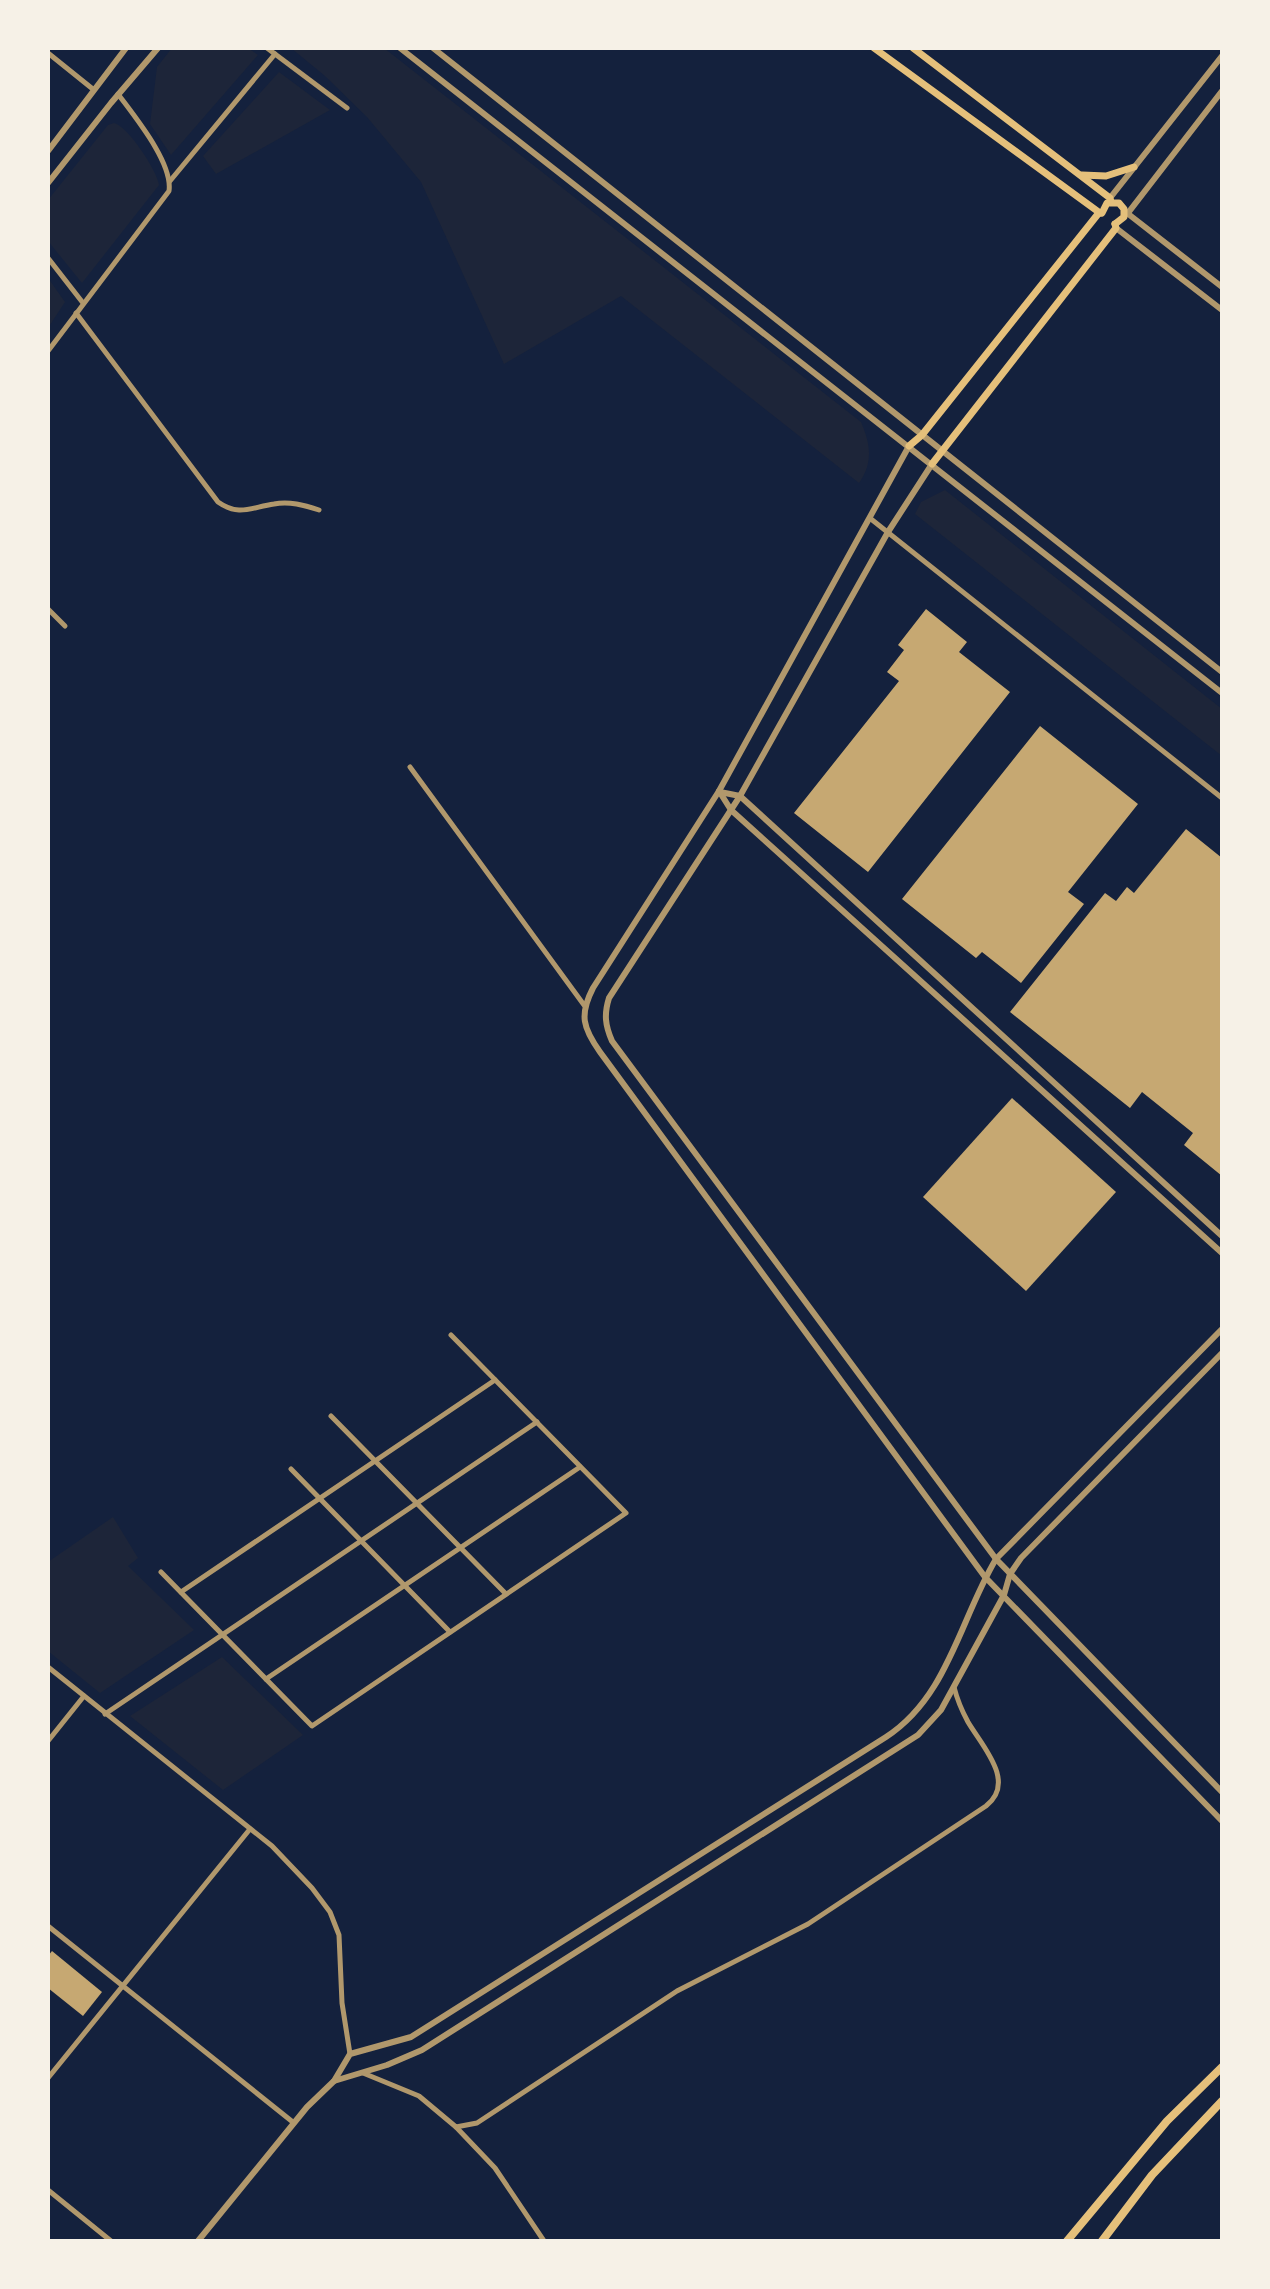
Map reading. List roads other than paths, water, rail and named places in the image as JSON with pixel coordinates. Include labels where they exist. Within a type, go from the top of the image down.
[{"type":"highway","points":[[1067,2241],[1167,2121],[1222,2067]]},
{"type":"highway","points":[[1102,2241],[1152,2175],[1222,2101]]},
{"type":"main road","points":[[874,48],[1116,226]]},
{"type":"main road","points":[[913,48],[1110,200],[1119,203],[1126,213],[932,464]]},
{"type":"main road","points":[[1078,175],[1106,176],[1134,167]]},
{"type":"main road","points":[[909,446],[922,435],[1110,200]]},
{"type":"street","points":[[48,151],[126,48]]},
{"type":"street","points":[[48,183],[158,48]]},
{"type":"street","points":[[267,48],[347,108]]},
{"type":"street","points":[[400,48],[1222,693]]},
{"type":"street","points":[[433,48],[1222,672]]},
{"type":"street","points":[[48,53],[94,90]]},
{"type":"street","points":[[48,351],[165,200],[170,181],[275,54]]},
{"type":"street","points":[[1110,200],[1222,56]]},
{"type":"street","points":[[1222,91],[1126,213],[1222,287]]},
{"type":"street","points":[[118,94],[145,131],[170,181]]},
{"type":"street","points":[[1116,226],[1222,310]]},
{"type":"street","points":[[48,258],[83,303]]},
{"type":"street","points":[[76,313],[218,502],[242,511],[281,503],[300,504],[319,510]]},
{"type":"street","points":[[584,1005],[719,791],[909,446]]},
{"type":"street","points":[[932,464],[888,532],[740,796],[609,998],[605,1012],[606,1028],[612,1041],[996,1559],[1222,1792]]},
{"type":"street","points":[[871,519],[1222,798]]},
{"type":"street","points":[[48,609],[65,626]]},
{"type":"street","points":[[410,767],[584,1005],[585,1025],[600,1052],[985,1577],[1222,1821]]},
{"type":"street","points":[[719,791],[740,796],[1222,1236]]},
{"type":"street","points":[[719,791],[731,810],[1222,1253]]},
{"type":"street","points":[[350,2054],[411,2037],[894,1732],[919,1710],[933,1690],[996,1559],[1222,1329]]},
{"type":"street","points":[[161,1572],[312,1726],[626,1513],[451,1335]]},
{"type":"street","points":[[334,2081],[422,2050],[908,1743],[934,1718],[954,1686],[1021,1558],[1222,1353]]},
{"type":"street","points":[[181,1592],[496,1380]]},
{"type":"street","points":[[331,1416],[506,1594]]},
{"type":"street","points":[[105,1714],[537,1422]]},
{"type":"street","points":[[266,1679],[580,1466]]},
{"type":"street","points":[[291,1469],[450,1632]]},
{"type":"street","points":[[48,1667],[298,1871],[334,1919],[340,1943],[342,2003],[350,2054],[334,2081],[314,2099],[198,2241]]},
{"type":"street","points":[[456,2127],[489,2117],[677,1991],[808,1924],[990,1804],[998,1791],[998,1776],[988,1750],[964,1714],[954,1686]]},
{"type":"street","points":[[48,1741],[84,1696]]},
{"type":"street","points":[[48,2078],[250,1829]]},
{"type":"street","points":[[48,1926],[294,2123]]},
{"type":"street","points":[[363,2073],[419,2096],[456,2127],[495,2168],[544,2241]]},
{"type":"street","points":[[48,2190],[111,2241]]}]
